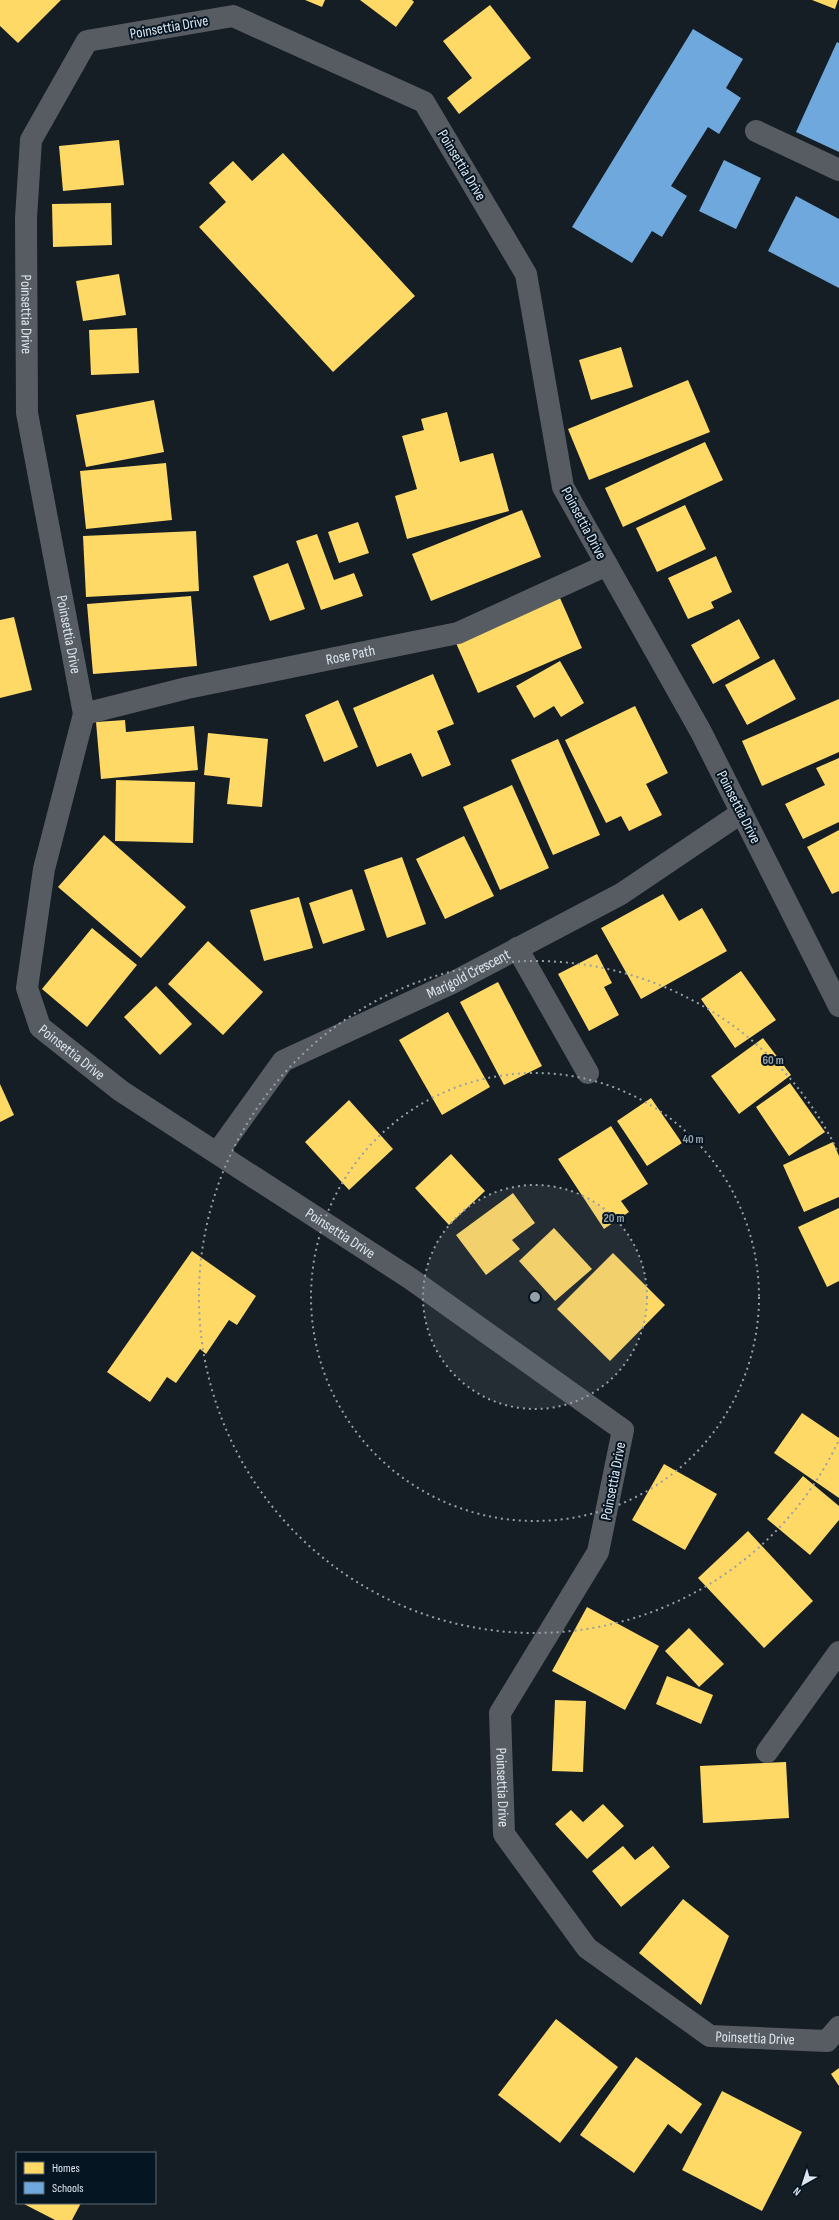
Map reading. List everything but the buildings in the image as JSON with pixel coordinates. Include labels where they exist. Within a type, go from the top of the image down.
[{"type":"street","name":"Poinsettia Drive","points":[[839,1006],[701,732],[563,487],[526,274],[424,102],[233,16],[86,41],[31,140],[26,218],[27,413],[84,714],[44,868],[27,988],[40,1027],[121,1091],[411,1279],[623,1430],[598,1552],[500,1714],[504,1834],[587,1948],[710,2036],[827,2041],[839,2027]]},
{"type":"street","points":[[756,131],[839,170]]},
{"type":"street","name":"Rose Path","points":[[84,714],[195,686],[458,633],[607,565]]},
{"type":"street","name":"Marigold Crescent","points":[[217,1153],[283,1062],[452,983],[621,894],[742,813]]},
{"type":"street","points":[[517,948],[588,1073]]},
{"type":"street","points":[[767,1752],[839,1652]]}]
